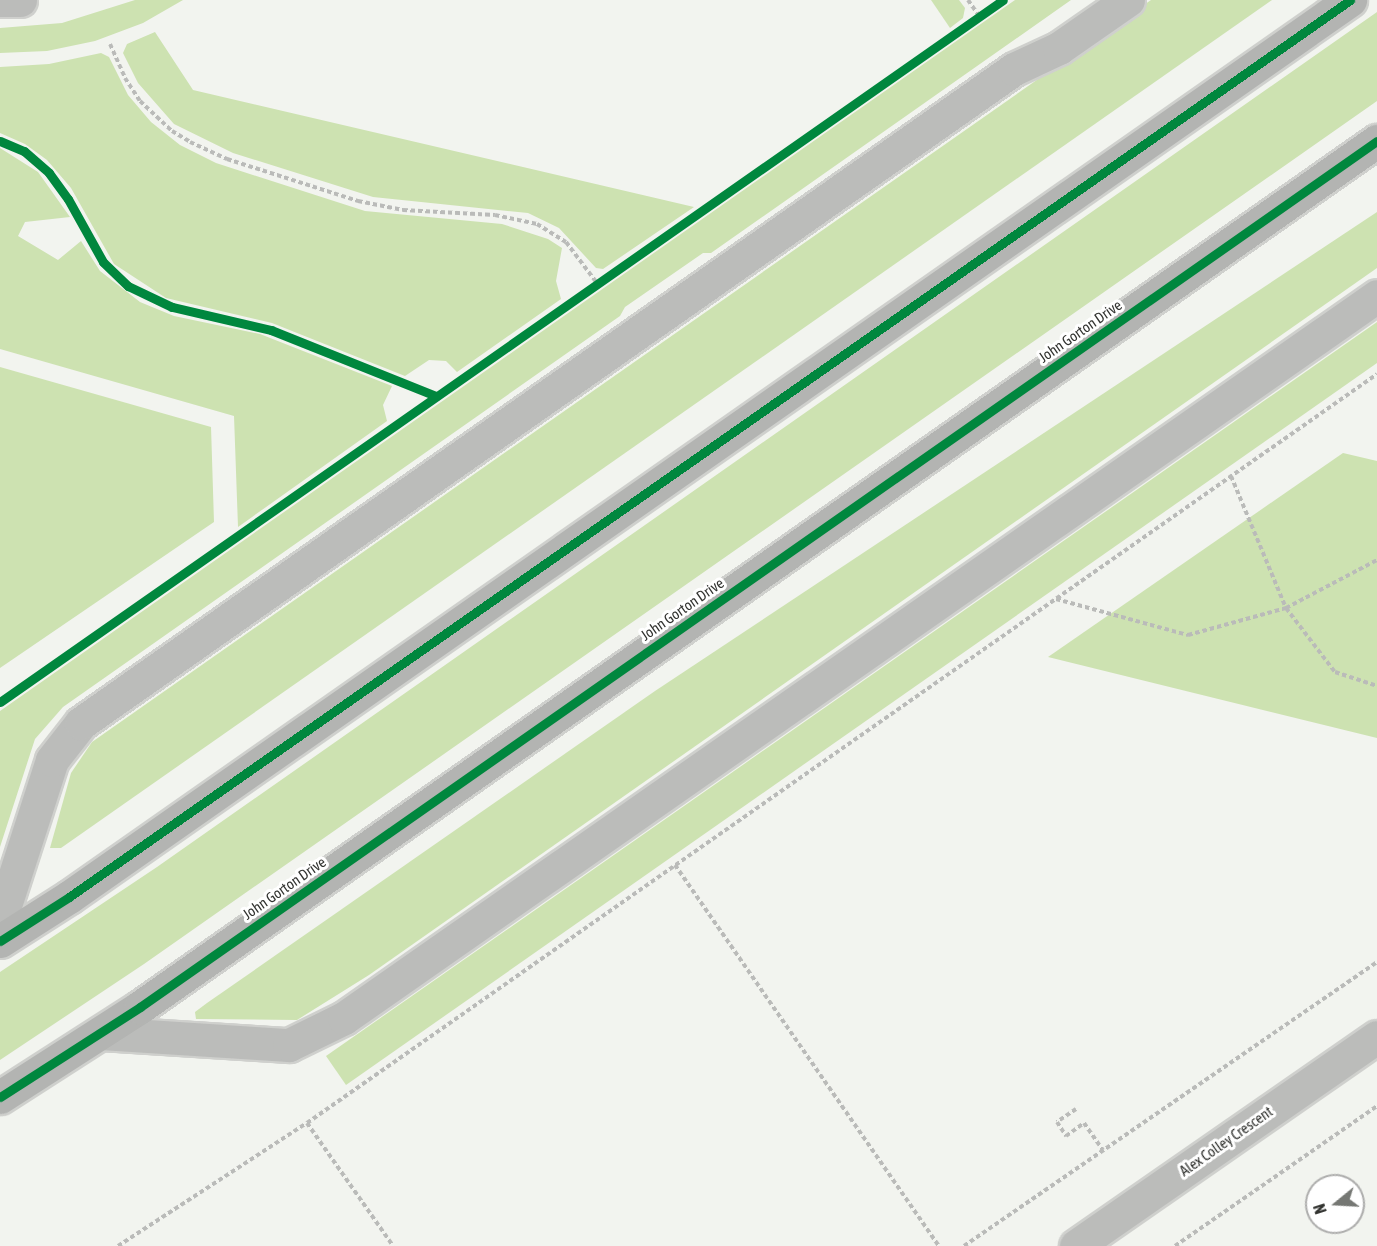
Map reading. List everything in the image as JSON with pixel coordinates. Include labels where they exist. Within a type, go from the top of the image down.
[{"type":"main road","points":[[0,941],[69,897],[1350,0]]},
{"type":"main road","name":"John Gorton Drive","points":[[0,1098],[101,1033],[1377,141]]},
{"type":"street","points":[[0,0],[20,0]]},
{"type":"street","points":[[0,921],[52,760],[81,723],[1014,69],[1059,48],[1128,0]]},
{"type":"street","points":[[101,1033],[289,1045],[344,1018],[1377,297]]},
{"type":"street","name":"Alex Colley Crescent","points":[[1076,1246],[1377,1037]]},
{"type":"path","points":[[968,0],[983,14],[970,23]]},
{"type":"path","points":[[110,44],[125,78],[140,101],[172,131],[190,142],[227,159],[358,201],[403,210],[495,215],[537,224],[566,242],[597,283]]},
{"type":"path","points":[[588,290],[607,276]]},
{"type":"path","points":[[118,1246],[307,1124],[1377,374]]},
{"type":"path","points":[[1231,476],[1286,608],[1335,672],[1377,686]]},
{"type":"path","points":[[1055,599],[1188,634],[1286,608],[1377,560]]},
{"type":"path","points":[[675,864],[939,1246]]},
{"type":"path","points":[[964,1246],[1377,962]]},
{"type":"path","points":[[1175,1246],[1377,1106]]},
{"type":"path","points":[[1076,1109],[1057,1122],[1066,1136],[1084,1123],[1103,1150]]},
{"type":"path","points":[[307,1124],[393,1246]]},
{"type":"green space","points":[[135,0],[183,0],[143,23],[95,41],[47,51],[0,53],[0,28],[62,23]]},
{"type":"green space","points":[[931,0],[959,0],[965,8],[963,18],[950,28]]},
{"type":"green space","points":[[1015,0],[1071,0],[711,253],[703,253],[625,307],[620,316],[63,707],[35,739],[0,847],[0,711]]},
{"type":"green space","points":[[1151,0],[1272,0],[61,848],[50,848],[71,773],[92,742]]},
{"type":"green space","points":[[1377,12],[1377,101],[144,964],[0,1060],[0,972],[157,867]]},
{"type":"green space","points":[[155,32],[193,90],[694,207],[603,269],[596,268],[559,228],[528,213],[373,197],[233,153],[174,124],[138,83],[123,53],[127,44]]},
{"type":"green space","points":[[101,53],[109,57],[128,95],[151,122],[180,145],[216,163],[365,211],[502,224],[548,239],[562,248],[556,281],[561,299],[457,372],[446,361],[429,360],[405,376],[272,323],[166,298],[114,264],[71,188],[47,160],[25,144],[0,133],[0,67],[49,64]]},
{"type":"green space","points":[[0,148],[38,172],[70,217],[25,222],[18,236],[58,260],[81,241],[100,271],[140,302],[174,316],[260,334],[392,386],[383,405],[387,421],[238,527],[234,416],[0,349]]},
{"type":"green space","points":[[1377,212],[1377,268],[369,975],[297,1020],[196,1019],[195,1012],[207,1003],[655,691]]},
{"type":"green space","points":[[1377,322],[1377,363],[346,1085],[326,1056]]},
{"type":"green space","points":[[0,367],[211,427],[214,522],[0,668]]},
{"type":"green space","points":[[1343,453],[1377,461],[1377,738],[1048,657]]},
{"type":"cycle path","points":[[0,702],[1003,0]]},
{"type":"cycle path","points":[[0,941],[69,897],[1350,0]]},
{"type":"cycle path","points":[[0,141],[24,151],[49,173],[68,199],[103,262],[128,286],[172,307],[271,330],[436,396]]},
{"type":"cycle path","points":[[0,1097],[140,1007],[1377,141]]}]
